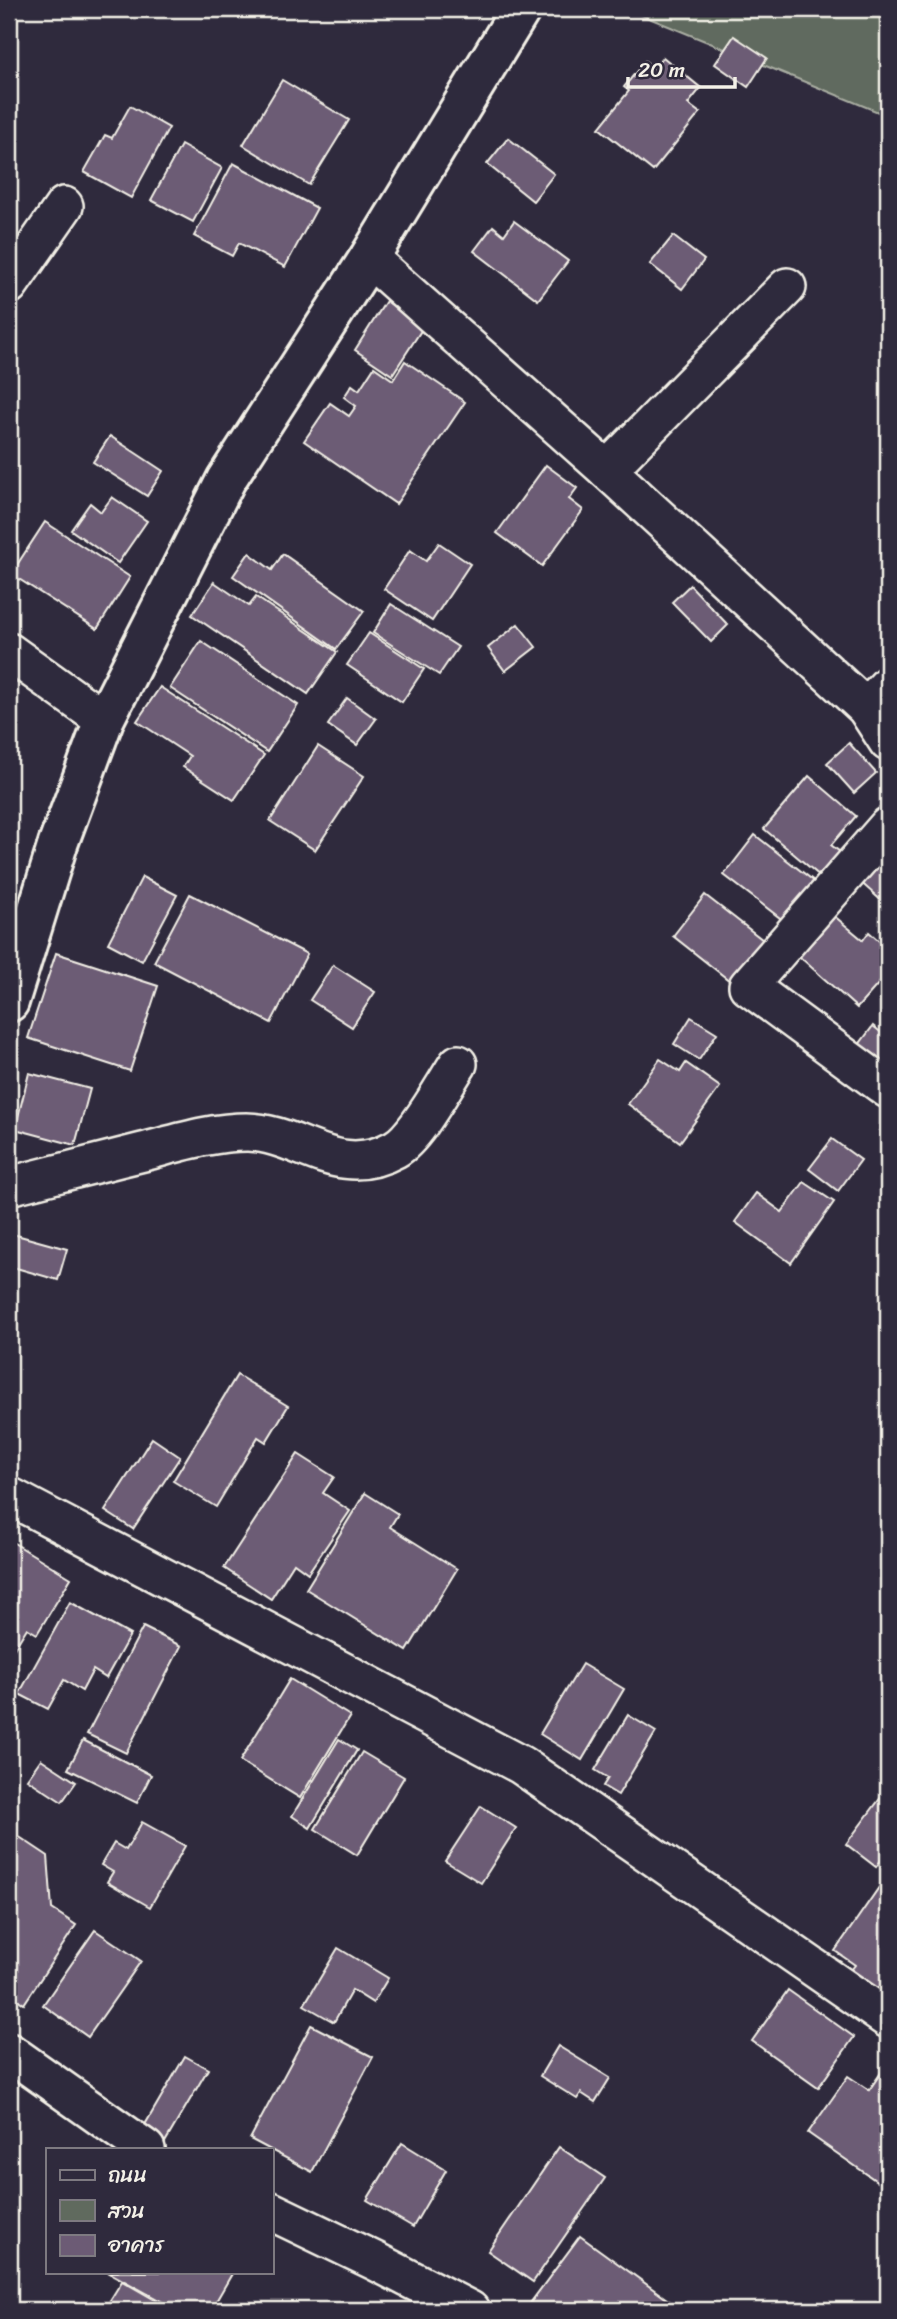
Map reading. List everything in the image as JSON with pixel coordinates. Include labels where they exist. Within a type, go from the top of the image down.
[{"type":"street","points":[[9,1002],[58,844],[104,720],[226,481],[369,258],[521,9]]},
{"type":"street","points":[[9,285],[64,206]]},
{"type":"street","points":[[369,258],[607,470],[877,697],[888,742]]},
{"type":"street","points":[[607,470],[787,287]]},
{"type":"street","points":[[9,652],[104,720]]},
{"type":"street","points":[[888,826],[748,986],[888,1089]]},
{"type":"street","points":[[9,1186],[213,1134],[249,1132],[275,1135],[317,1154],[337,1159],[359,1160],[381,1154],[398,1148],[415,1129],[458,1063]]},
{"type":"street","points":[[9,1496],[521,1765],[888,2019]]},
{"type":"street","points":[[9,2052],[145,2148]]},
{"type":"street","points":[[273,2212],[470,2310]]},
{"type":"green space","points":[[627,9],[888,9],[888,116]]},
{"type":"building","points":[[734,36],[767,58],[748,87],[715,64]]},
{"type":"building","points":[[663,57],[701,88],[688,104],[700,113],[653,171],[599,128],[629,91],[624,87],[645,61],[654,68]]},
{"type":"building","points":[[282,80],[349,120],[309,185],[243,145]]},
{"type":"building","points":[[130,106],[169,128],[131,198],[84,172],[105,135],[112,138]]},
{"type":"building","points":[[508,138],[554,174],[533,201],[487,164]]},
{"type":"building","points":[[181,145],[222,168],[193,222],[151,200]]},
{"type":"building","points":[[233,163],[317,208],[285,267],[239,243],[232,256],[194,236]]},
{"type":"building","points":[[514,221],[568,261],[538,300],[474,251],[493,226],[504,235]]},
{"type":"building","points":[[673,236],[704,260],[682,289],[650,264]]},
{"type":"building","points":[[386,301],[424,326],[392,375],[355,350]]},
{"type":"building","points":[[405,361],[465,402],[396,504],[304,441],[330,403],[349,416],[356,406],[344,397],[352,385],[359,390],[374,367],[393,380]]},
{"type":"building","points":[[110,436],[163,471],[147,496],[93,462]]},
{"type":"building","points":[[546,465],[577,488],[569,499],[583,510],[542,566],[497,533]]},
{"type":"building","points":[[112,497],[147,521],[118,563],[71,530],[90,503],[101,512]]},
{"type":"building","points":[[45,522],[130,577],[97,629],[11,574]]},
{"type":"building","points":[[439,543],[470,564],[432,621],[384,589],[410,550],[426,561]]},
{"type":"building","points":[[249,553],[272,570],[283,554],[364,611],[336,649],[233,576]]},
{"type":"building","points":[[214,582],[249,606],[256,597],[337,652],[308,694],[192,615]]},
{"type":"building","points":[[690,585],[728,625],[711,642],[672,602]]},
{"type":"building","points":[[391,604],[458,647],[439,675],[373,633]]},
{"type":"building","points":[[518,624],[536,647],[505,671],[488,648]]},
{"type":"building","points":[[369,633],[424,669],[402,702],[347,665]]},
{"type":"building","points":[[201,641],[298,705],[267,752],[170,688]]},
{"type":"building","points":[[160,687],[264,755],[234,800],[183,767],[190,756],[137,721]]},
{"type":"building","points":[[347,698],[376,719],[357,745],[328,725]]},
{"type":"building","points":[[849,743],[876,773],[854,793],[827,763]]},
{"type":"building","points":[[318,746],[364,776],[315,850],[270,821]]},
{"type":"building","points":[[809,776],[856,816],[831,845],[840,852],[820,876],[764,829]]},
{"type":"building","points":[[755,835],[815,882],[784,921],[724,875]]},
{"type":"building","points":[[888,845],[888,898],[884,903],[857,879]]},
{"type":"building","points":[[142,877],[177,895],[142,961],[108,943]]},
{"type":"building","points":[[190,894],[307,954],[271,1023],[154,962]]},
{"type":"building","points":[[705,895],[763,940],[730,981],[673,936]]},
{"type":"building","points":[[827,910],[863,940],[869,932],[888,949],[888,973],[857,1008],[792,950]]},
{"type":"building","points":[[56,953],[158,986],[130,1071],[28,1038]]},
{"type":"building","points":[[333,965],[375,992],[352,1027],[310,1000]]},
{"type":"building","points":[[691,1017],[717,1033],[699,1060],[674,1044]]},
{"type":"building","points":[[873,1026],[888,1038],[888,1082],[852,1054]]},
{"type":"building","points":[[660,1059],[680,1072],[686,1063],[720,1087],[680,1142],[628,1104]]},
{"type":"building","points":[[29,1073],[90,1089],[75,1145],[15,1129]]},
{"type":"building","points":[[832,1139],[861,1160],[838,1191],[809,1169]]},
{"type":"building","points":[[804,1182],[834,1202],[791,1263],[735,1222],[756,1193],[782,1212]]},
{"type":"building","points":[[9,1233],[67,1249],[58,1280],[9,1266]]},
{"type":"building","points":[[237,1375],[288,1406],[266,1442],[258,1437],[216,1507],[173,1481]]},
{"type":"building","points":[[152,1438],[180,1457],[133,1529],[105,1511]]},
{"type":"building","points":[[298,1454],[334,1477],[323,1493],[350,1511],[308,1573],[294,1563],[271,1599],[224,1568]]},
{"type":"building","points":[[365,1493],[398,1514],[390,1527],[457,1569],[407,1651],[306,1589]]},
{"type":"building","points":[[9,1540],[71,1578],[37,1634],[27,1628],[9,1657]]},
{"type":"building","points":[[70,1602],[130,1635],[106,1678],[93,1670],[82,1691],[64,1680],[48,1709],[19,1694]]},
{"type":"building","points":[[143,1627],[181,1646],[126,1753],[87,1734]]},
{"type":"building","points":[[582,1664],[624,1689],[582,1760],[540,1734]]},
{"type":"building","points":[[290,1679],[350,1716],[300,1798],[240,1761]]},
{"type":"building","points":[[628,1715],[656,1732],[618,1795],[603,1786],[608,1778],[595,1770]]},
{"type":"building","points":[[339,1739],[357,1750],[310,1828],[292,1816]]},
{"type":"building","points":[[83,1740],[151,1775],[137,1803],[68,1769]]},
{"type":"building","points":[[362,1752],[404,1777],[357,1855],[315,1829]]},
{"type":"building","points":[[41,1759],[76,1782],[62,1802],[27,1779]]},
{"type":"building","points":[[888,1788],[888,1864],[882,1859],[876,1867],[846,1844]]},
{"type":"building","points":[[481,1806],[516,1828],[481,1883],[445,1861]]},
{"type":"building","points":[[142,1822],[185,1846],[150,1907],[107,1882],[113,1872],[101,1865],[114,1843],[126,1850]]},
{"type":"building","points":[[9,1830],[48,1856],[52,1909],[76,1925],[24,2004],[9,1993]]},
{"type":"building","points":[[882,1883],[888,1887],[888,1977],[876,1995],[847,1975],[855,1965],[835,1951]]},
{"type":"building","points":[[95,1930],[141,1961],[88,2037],[43,2005]]},
{"type":"building","points":[[338,1948],[388,1978],[373,2003],[352,1990],[334,2022],[304,2005]]},
{"type":"building","points":[[788,1990],[854,2037],[818,2088],[752,2041]]},
{"type":"building","points":[[311,2025],[373,2057],[312,2172],[273,2151],[273,2148],[267,2148],[250,2139]]},
{"type":"building","points":[[558,2046],[610,2078],[595,2102],[581,2093],[577,2099],[540,2076]]},
{"type":"building","points":[[185,2056],[208,2069],[162,2148],[139,2135]]},
{"type":"building","points":[[885,2067],[888,2069],[888,2189],[808,2133],[848,2076],[869,2090]]},
{"type":"building","points":[[402,2143],[446,2170],[413,2227],[367,2200]]},
{"type":"building","points":[[559,2147],[605,2178],[533,2282],[488,2251]]},
{"type":"building","points":[[580,2236],[682,2310],[525,2310]]},
{"type":"building","points":[[112,2274],[232,2274],[211,2310],[177,2310]]},
{"type":"building","points":[[122,2281],[162,2304],[158,2310],[104,2310]]}]
